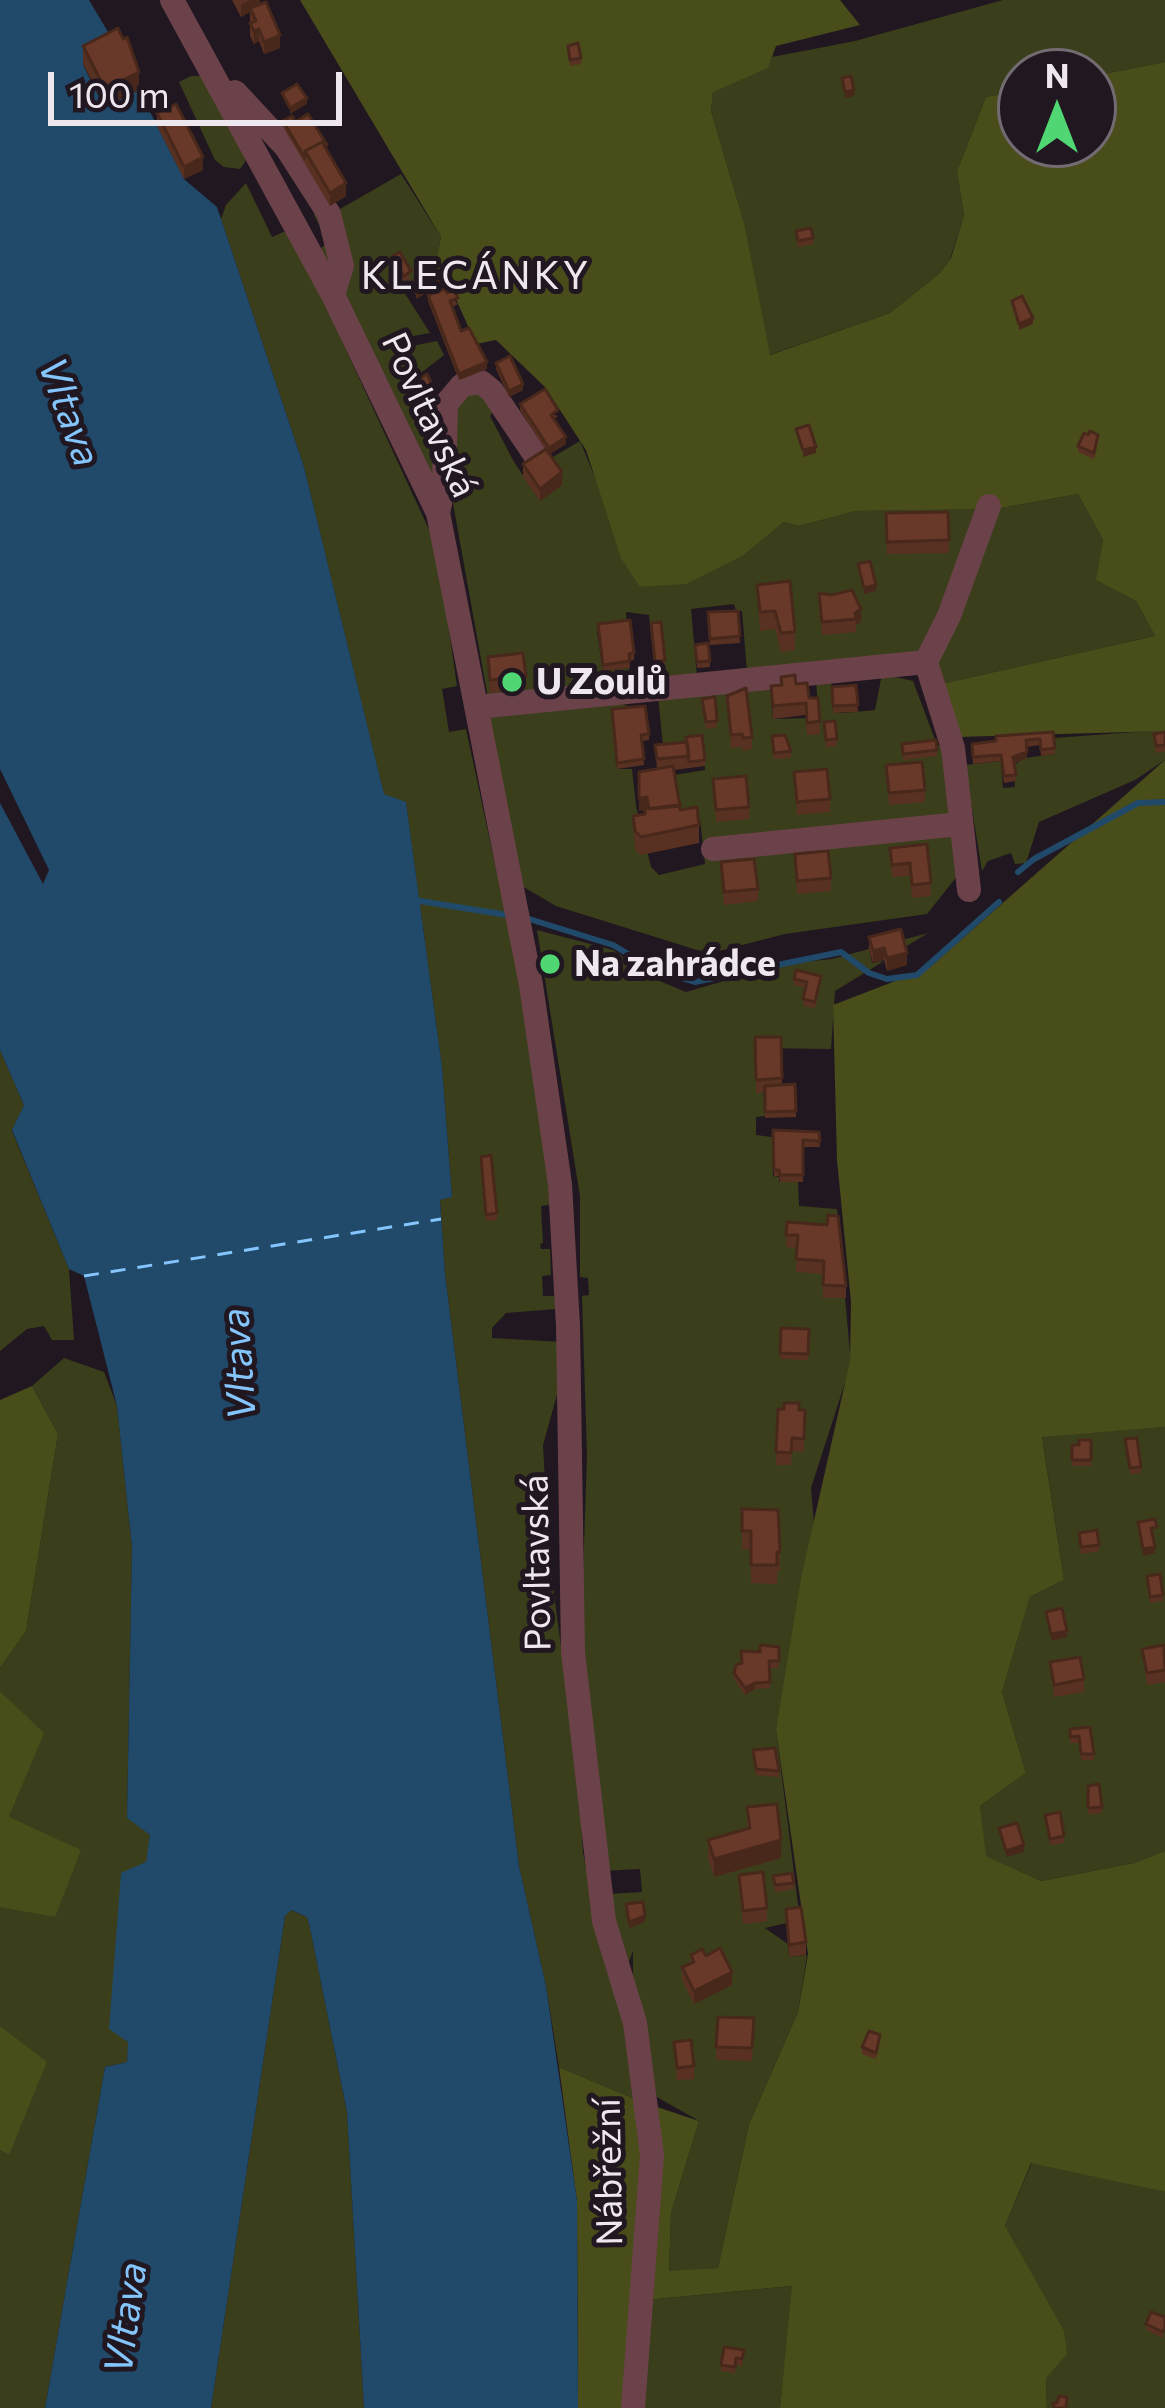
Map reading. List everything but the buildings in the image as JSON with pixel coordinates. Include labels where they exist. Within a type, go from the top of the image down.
[{"type":"street","name":"Povltavská","points":[[172,0],[332,295],[438,513],[548,1081],[568,1326],[573,1652],[608,1939]]},
{"type":"street","points":[[225,98],[235,92],[286,147],[329,214],[342,266],[332,295]]},
{"type":"street","points":[[438,513],[444,484],[446,404],[462,385],[481,382],[492,391],[535,455]]},
{"type":"street","points":[[969,890],[952,748],[926,662],[949,616],[988,506]]},
{"type":"street","points":[[477,707],[926,662]]},
{"type":"street","points":[[713,848],[960,824]]},
{"type":"street","name":"Nábřežní","points":[[608,1939],[635,2024],[652,2155],[634,2408]]},
{"type":"green space","points":[[300,0],[840,0],[860,25],[776,46],[768,68],[713,92],[711,111],[745,226],[770,355],[890,313],[940,273],[951,258],[964,215],[957,171],[986,97],[997,95],[997,168],[1117,168],[1117,71],[1165,62],[1165,731],[958,737],[941,684],[1155,636],[1136,601],[1096,580],[1103,540],[1078,494],[996,509],[856,511],[799,526],[784,522],[744,555],[686,584],[640,587],[621,558],[586,450],[545,387],[496,340],[476,344],[451,288],[433,276],[441,237]]},
{"type":"green space","points":[[1003,0],[1165,0],[1165,62],[1117,71],[1117,48],[997,48],[997,95],[986,97],[957,171],[964,215],[950,259],[940,273],[890,313],[769,355],[745,226],[711,111],[713,91],[767,68],[772,57],[855,41]]},
{"type":"green space","points":[[204,76],[246,152],[240,169],[215,160],[179,82]]},
{"type":"green space","points":[[401,174],[441,237],[433,276],[404,292],[430,333],[402,338],[407,347],[437,341],[444,355],[421,373],[439,411],[433,485],[321,248],[328,242],[314,215],[322,210],[333,213]]},
{"type":"green space","points":[[246,183],[272,237],[288,230],[318,289],[431,534],[443,588],[457,686],[442,689],[449,732],[466,729],[541,1078],[555,1204],[541,1206],[540,1244],[541,1249],[550,1249],[551,1275],[542,1276],[543,1296],[557,1296],[557,1309],[506,1313],[492,1328],[492,1338],[562,1342],[563,1373],[543,1445],[549,1556],[578,1776],[583,1852],[604,1961],[627,2032],[642,2102],[559,2067],[519,1866],[445,1274],[440,1200],[452,1197],[442,1067],[406,803],[384,795],[304,467],[221,219],[226,205]]},
{"type":"green space","points":[[475,391],[497,406],[490,416],[540,501],[546,461],[580,441],[640,587],[662,585],[744,555],[784,522],[799,526],[856,511],[979,509],[926,651],[747,672],[742,611],[736,611],[734,604],[691,609],[697,677],[656,681],[649,615],[626,612],[627,627],[597,632],[603,671],[629,668],[631,684],[488,698],[451,492],[452,408]]},
{"type":"green space","points":[[1078,494],[1103,540],[1097,580],[1136,601],[1155,636],[941,684],[936,655],[996,509]]},
{"type":"green space","points":[[882,674],[913,681],[937,745],[942,746],[958,875],[927,914],[785,934],[715,952],[556,906],[522,886],[486,716],[610,701],[639,709],[612,716],[617,769],[632,769],[651,867],[659,875],[705,864],[700,819],[652,827],[674,775],[705,770],[703,742],[663,746],[658,696],[795,682],[797,697],[771,700],[773,719],[811,718],[819,724],[816,680],[831,678],[833,713],[844,713],[875,710]]},
{"type":"green space","points":[[1165,730],[1165,760],[1135,780],[1039,822],[1026,863],[1015,864],[1011,853],[988,861],[982,871],[965,765],[1001,761],[1003,788],[1015,787],[1013,764],[1018,759],[1054,754],[1053,738]]},
{"type":"green space","points":[[1165,760],[1165,1427],[1042,1437],[1064,1580],[1030,1597],[1002,1692],[1026,1773],[980,1806],[986,1856],[1041,1881],[1134,1863],[1165,1851],[1165,2192],[1031,2163],[1005,2226],[1064,2331],[1067,2354],[1046,2378],[1047,2408],[780,2408],[792,2286],[646,2300],[632,2408],[578,2408],[577,2201],[559,2067],[699,2121],[671,2213],[669,2271],[718,2268],[749,2124],[798,2012],[808,1954],[776,1730],[801,1578],[850,1361],[851,1302],[837,1160],[833,1005],[929,968]]},
{"type":"green space","points":[[537,930],[613,950],[655,979],[686,992],[783,964],[832,959],[928,933],[902,949],[899,942],[869,950],[872,963],[884,961],[835,991],[831,1049],[758,1048],[766,1116],[756,1117],[756,1135],[772,1137],[773,1176],[779,1182],[798,1182],[799,1206],[837,1209],[851,1364],[811,1488],[817,1560],[776,1730],[800,1920],[765,1928],[788,1944],[789,1957],[807,1955],[798,2012],[749,2124],[718,2268],[669,2272],[671,2213],[699,2121],[657,2097],[633,1987],[633,1951],[626,1969],[608,1894],[642,1892],[640,1869],[604,1871],[581,1635],[587,1455],[582,1296],[589,1295],[588,1278],[580,1277],[580,1196]]},
{"type":"green space","points":[[0,1050],[24,1105],[12,1131],[69,1269],[74,1340],[52,1340],[44,1326],[27,1329],[0,1351]]},
{"type":"green space","points":[[64,1358],[104,1372],[117,1406],[132,1547],[127,1817],[150,1835],[127,2062],[105,2067],[45,2408],[0,2408],[0,2150],[8,2154],[0,2047],[0,1903],[9,1817],[43,1733],[0,1691],[0,1668],[26,1631],[58,1434],[32,1386]]},
{"type":"green space","points":[[32,1386],[58,1434],[26,1631],[0,1668],[0,1400]]},
{"type":"green space","points":[[1165,1427],[1165,1851],[1134,1863],[1041,1881],[985,1856],[980,1806],[1026,1773],[1002,1692],[1030,1597],[1064,1580],[1042,1436]]},
{"type":"green space","points":[[0,1691],[44,1733],[9,1817],[81,1850],[55,1917],[0,1907]]},
{"type":"green space","points":[[290,1910],[307,1917],[347,2112],[364,2408],[211,2408],[285,1916]]},
{"type":"green space","points":[[0,2026],[47,2062],[9,2155],[0,2150]]},
{"type":"green space","points":[[1032,2162],[1165,2192],[1165,2408],[1047,2408],[1046,2378],[1005,2226]]},
{"type":"green space","points":[[793,2286],[780,2408],[632,2408],[646,2300]]},
{"type":"water","name":"Vltava","points":[[0,0],[89,0],[117,47],[83,65],[104,107],[139,90],[184,179],[217,207],[304,467],[384,794],[406,802],[442,1067],[452,1197],[440,1200],[445,1274],[519,1866],[546,1986],[577,2201],[578,2408],[364,2408],[347,2112],[307,1917],[291,1910],[285,1916],[211,2408],[45,2408],[105,2067],[127,2062],[128,2042],[109,2029],[121,1873],[146,1862],[150,1835],[127,1818],[132,1547],[117,1406],[84,1276],[69,1269],[12,1130],[24,1105],[0,1050],[0,803],[43,884],[49,870],[0,769]]},
{"type":"waterway","points":[[1018,872],[1138,803],[1165,802]]},
{"type":"waterway","points":[[414,900],[507,915]]},
{"type":"waterway","points":[[526,918],[613,945],[655,970],[695,982],[841,952],[869,973],[887,979],[917,975],[999,902]]},
{"type":"ferry route","points":[[84,1276],[441,1219]]},
{"type":"place","name":"U Zoulů","points":[[512,682]]},
{"type":"place","name":"Na zahrádce","points":[[550,964]]},
{"type":"district","name":"KLECÁNKY","points":[[476,276]]}]
